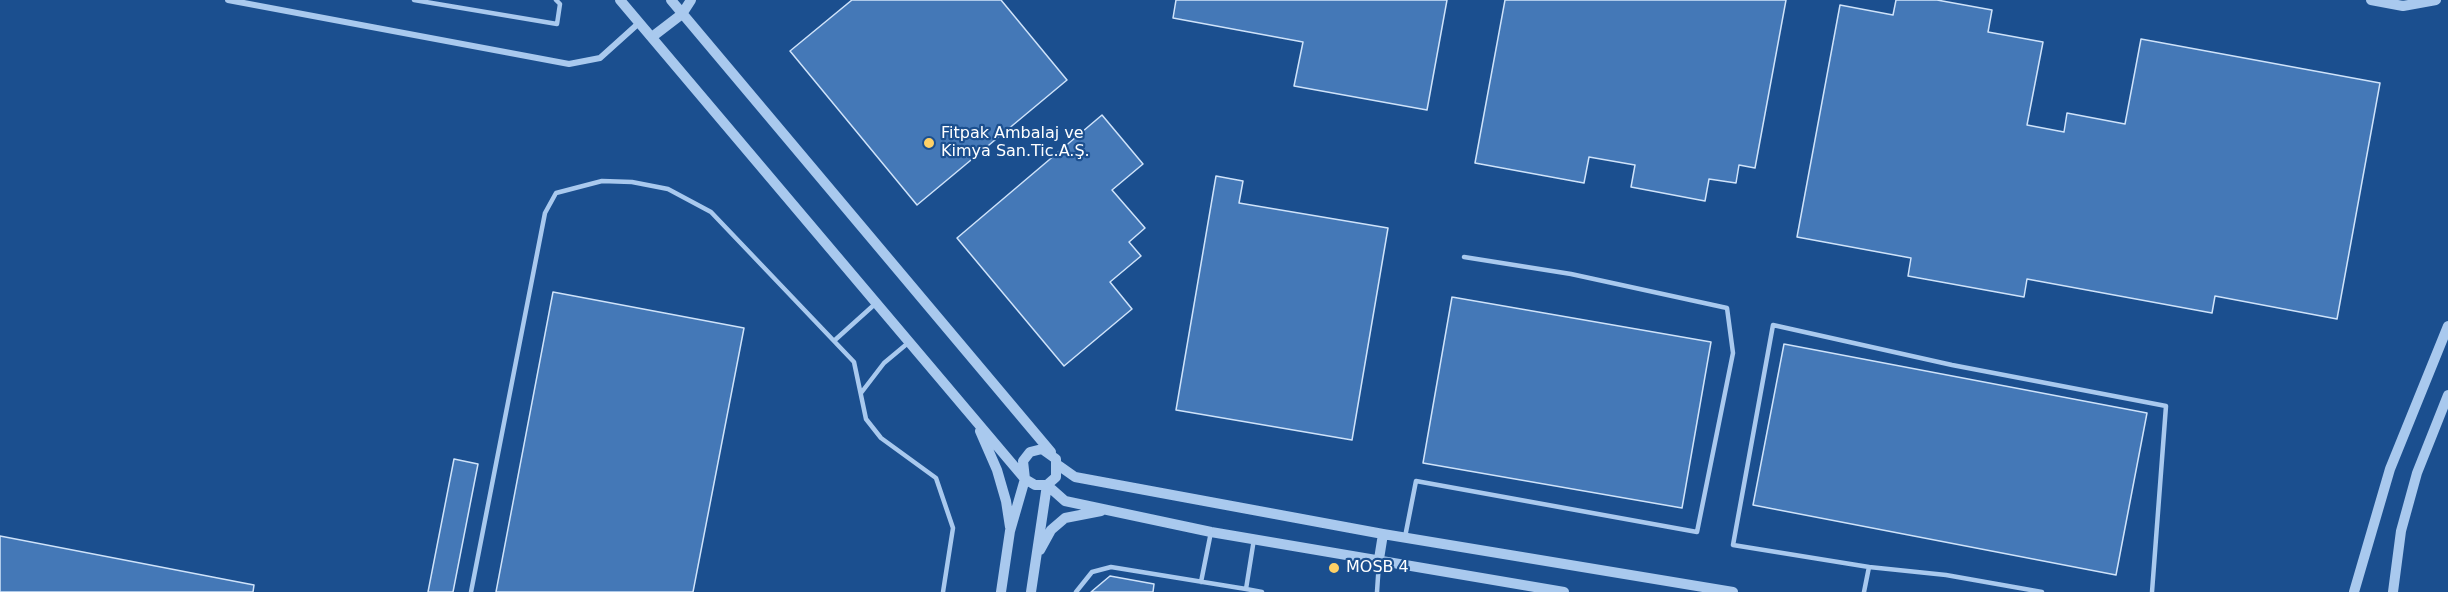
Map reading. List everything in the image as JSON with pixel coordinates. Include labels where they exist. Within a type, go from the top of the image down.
[{"type":"street","points":[[228,0],[569,64],[600,58],[640,22]]},
{"type":"street","points":[[671,0],[1053,454],[1058,465],[1075,477],[1383,534],[1733,592]]},
{"type":"street","points":[[652,37],[681,14],[691,0]]},
{"type":"street","points":[[2371,0],[2403,6],[2436,0]]},
{"type":"street","points":[[623,1],[1025,479],[1035,485],[1047,484],[1056,477],[1058,465]]},
{"type":"street","points":[[2354,592],[2390,469],[2448,326]]},
{"type":"street","points":[[2393,592],[2401,531],[2411,493],[2448,395]]},
{"type":"street","points":[[975,420],[997,470],[1006,501],[1010,531]]},
{"type":"street","points":[[1000,592],[1010,531],[1025,479],[1022,467],[1030,452],[1042,449],[1053,454]]},
{"type":"street","points":[[1047,484],[1065,501],[1254,540],[1379,559],[1564,592]]},
{"type":"street","points":[[1031,592],[1047,484]]},
{"type":"street","points":[[1037,555],[1051,530],[1065,518],[1112,510]]},
{"type":"street","points":[[1379,559],[1383,534]]},
{"type":"lane","points":[[414,0],[557,24],[560,4],[556,0]]},
{"type":"lane","points":[[471,592],[545,213],[556,193],[602,181],[668,189],[711,212],[854,362],[866,419],[881,438],[936,478],[953,528],[943,592]]},
{"type":"lane","points":[[1405,537],[1416,481],[1697,532],[1733,354],[1727,308],[1571,274],[1464,258]]},
{"type":"lane","points":[[835,340],[877,302]]},
{"type":"lane","points":[[2042,592],[1946,575],[1869,567],[1732,544],[1773,325],[1952,365],[2166,406],[2152,592]]},
{"type":"lane","points":[[861,393],[884,363],[910,341]]},
{"type":"lane","points":[[1201,582],[1210,531]]},
{"type":"lane","points":[[1246,589],[1254,540]]},
{"type":"lane","points":[[1377,592],[1379,559]]},
{"type":"lane","points":[[1076,592],[1092,572],[1111,567],[1262,592]]},
{"type":"lane","points":[[1864,592],[1869,567]]},
{"type":"building","name":"Fitpak Ambalaj ve Kimya San.Tic.A.Ş.","points":[[852,0],[1001,0],[1067,80],[917,205],[790,51]]},
{"type":"building","points":[[1176,0],[1447,0],[1427,110],[1294,86],[1303,42],[1173,18]]},
{"type":"building","points":[[1505,0],[1786,0],[1755,168],[1739,165],[1736,183],[1709,179],[1705,201],[1631,187],[1635,165],[1589,157],[1584,183],[1475,163]]},
{"type":"building","points":[[1896,0],[1937,0],[1992,10],[1988,32],[2043,42],[2027,125],[2064,132],[2067,113],[2125,124],[2141,39],[2380,83],[2337,319],[2215,296],[2212,313],[2027,279],[2024,297],[1908,276],[1911,258],[1797,237],[1840,5],[1893,15]]},
{"type":"building","points":[[1102,115],[1143,164],[1112,190],[1145,228],[1129,242],[1141,256],[1110,282],[1132,309],[1064,366],[957,238]]},
{"type":"building","points":[[1216,176],[1243,181],[1239,203],[1388,228],[1352,440],[1176,410]]},
{"type":"building","points":[[553,292],[744,328],[693,592],[496,592]]},
{"type":"building","points":[[1452,297],[1711,342],[1682,508],[1423,463]]},
{"type":"building","points":[[1784,344],[2147,413],[2116,575],[1753,505]]},
{"type":"building","points":[[454,459],[478,464],[453,592],[428,592]]},
{"type":"building","points":[[0,536],[254,585],[253,592],[0,592]]},
{"type":"building","points":[[1110,576],[1154,584],[1153,592],[1091,592]]},
{"type":"place","name":"Fitpak Ambalaj ve Kimya San.Tic.A.Ş.","points":[[929,143]]},
{"type":"place","name":"MOSB 4","points":[[1334,568]]}]
